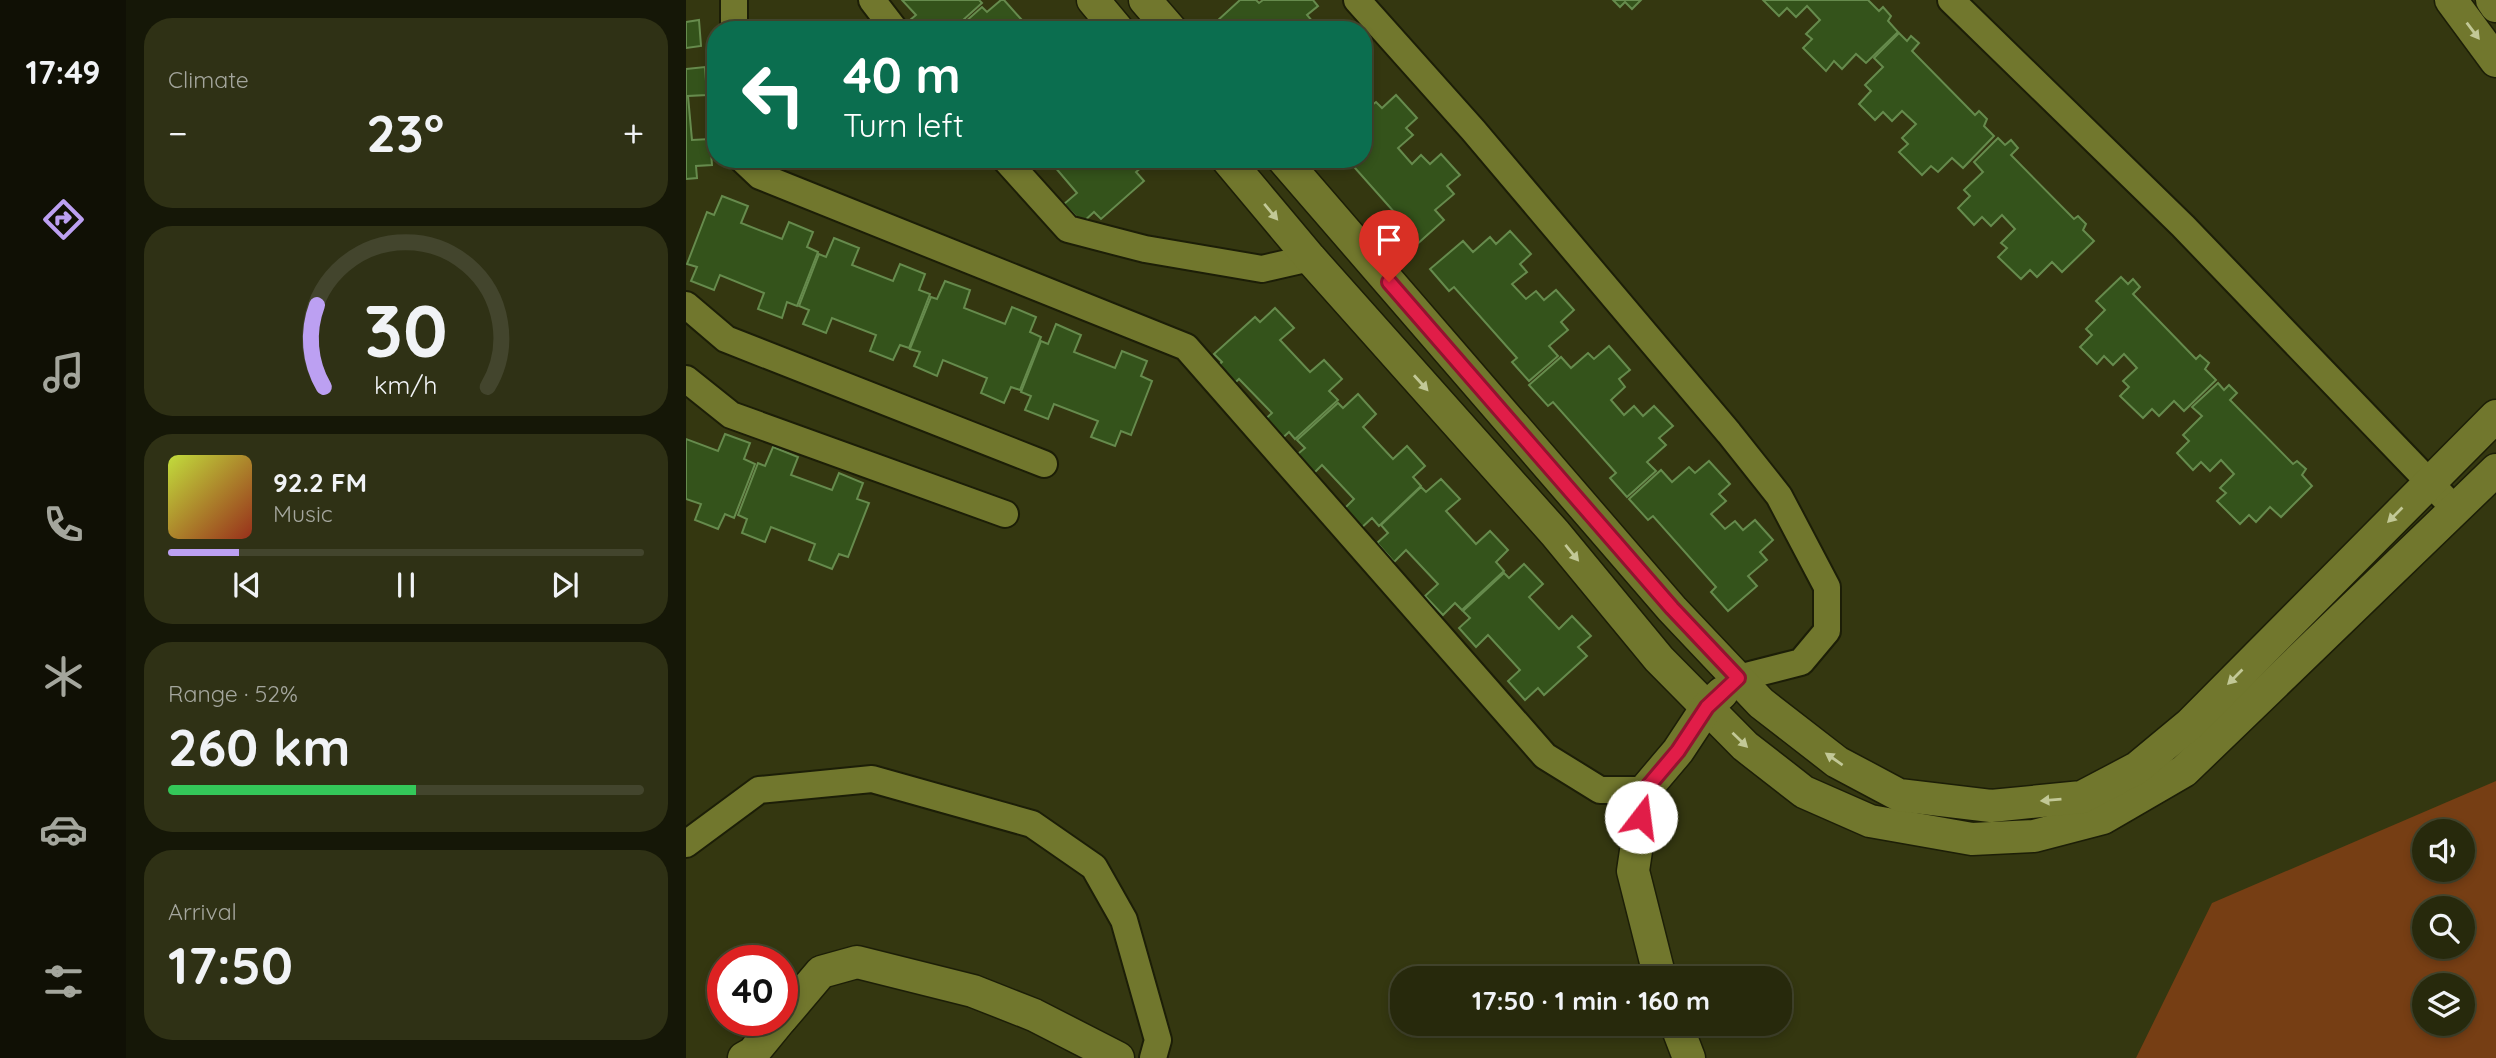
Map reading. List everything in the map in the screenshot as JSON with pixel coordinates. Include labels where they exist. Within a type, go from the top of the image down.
[{"type":"street","points":[[734,0],[734,21]]},
{"type":"street","points":[[872,0],[888,21]]},
{"type":"street","points":[[1093,0],[1110,21]]},
{"type":"street","points":[[1145,0],[1163,21]]},
{"type":"street","points":[[1357,0],[1473,130],[1729,433],[1779,496],[1827,587],[1827,631],[1801,662],[1738,678],[1707,707],[1678,751],[1645,790],[1633,871],[1657,966]]},
{"type":"street","points":[[1951,0],[2183,226],[2427,483],[2456,510]]},
{"type":"street","points":[[2451,0],[2496,61]]},
{"type":"street","points":[[2492,0],[2496,6]]},
{"type":"street","points":[[752,168],[760,176],[1186,347],[1545,756],[1600,790],[1645,790]]},
{"type":"street","points":[[1013,168],[1069,229],[1145,249],[1262,269],[1310,258]]},
{"type":"street","points":[[1235,168],[1310,258],[1555,533],[1659,659],[1745,746],[1804,792],[1870,821],[1972,839],[2034,836],[2103,818],[2184,771],[2496,470]]},
{"type":"street","points":[[1291,168],[1663,598],[1760,703],[1837,762],[1899,795],[1991,806],[2082,797],[2137,768],[2190,723],[2496,416]]},
{"type":"street","points":[[686,305],[726,339],[1044,464]]},
{"type":"street","points":[[686,379],[731,415],[1005,514]]},
{"type":"street","points":[[686,844],[759,790],[872,779],[1032,824],[1094,867],[1124,920],[1158,1040],[1153,1058]]},
{"type":"street","points":[[798,999],[821,972],[857,962],[973,991],[1034,1015],[1118,1058]]},
{"type":"street","points":[[744,1058],[753,1053],[767,1036]]},
{"type":"street","points":[[1681,1036],[1689,1058]]},
{"type":"shaded area","points":[[2496,781],[2496,1058],[2136,1058],[2212,903]]},
{"type":"building","points":[[902,0],[979,0],[982,3],[962,21],[909,21],[916,15]]},
{"type":"building","points":[[1004,0],[1021,19],[966,21],[982,7],[987,12]]},
{"type":"building","points":[[1240,0],[1256,0],[1259,3],[1263,0],[1313,0],[1318,6],[1307,15],[1312,21],[1217,21]]},
{"type":"building","points":[[1613,0],[1641,0],[1632,9],[1625,2],[1620,7]]},
{"type":"building","points":[[1763,0],[1868,0],[1879,11],[1883,7],[1891,16],[1888,21],[1898,32],[1866,63],[1856,54],[1842,69],[1834,61],[1826,71],[1803,48],[1812,39],[1806,34],[1820,20],[1807,6],[1796,17],[1787,8],[1779,16]]},
{"type":"building","points":[[699,20],[701,46],[686,48],[686,22]]},
{"type":"building","points":[[1899,33],[1907,41],[1911,36],[1919,43],[1912,51],[1975,115],[1979,111],[1987,119],[1984,126],[1994,136],[1963,168],[1952,158],[1938,172],[1931,166],[1922,175],[1899,152],[1908,144],[1902,138],[1916,124],[1902,111],[1892,121],[1883,112],[1875,120],[1859,104],[1871,91],[1865,85],[1883,67],[1874,58]]},
{"type":"building","points":[[705,67],[707,95],[688,96],[692,140],[707,139],[707,165],[696,166],[697,178],[686,179],[686,69]]},
{"type":"building","points":[[1396,95],[1417,118],[1406,128],[1413,135],[1398,148],[1412,164],[1421,155],[1430,164],[1441,154],[1460,175],[1447,186],[1454,194],[1435,210],[1444,220],[1415,246],[1398,227],[1403,222],[1355,168],[1372,168],[1372,105],[1376,102],[1382,108]]},
{"type":"building","points":[[1998,138],[2005,145],[2011,140],[2018,148],[2011,155],[2074,219],[2078,216],[2086,224],[2083,230],[2094,241],[2062,272],[2052,262],[2037,277],[2030,270],[2021,279],[1998,257],[2007,248],[2001,243],[2015,229],[2002,215],[1991,226],[1982,217],[1974,225],[1958,208],[1970,196],[1964,190],[1983,172],[1974,162]]},
{"type":"building","points":[[1056,168],[1141,168],[1136,172],[1144,181],[1101,219],[1094,212],[1082,223],[1064,204],[1077,193]]},
{"type":"building","points":[[722,196],[748,206],[741,223],[782,239],[789,222],[813,232],[807,247],[818,252],[797,306],[787,302],[782,318],[758,309],[764,293],[720,275],[714,290],[691,281],[697,267],[687,264],[707,212],[714,215]]},
{"type":"building","points":[[1510,231],[1531,254],[1520,264],[1527,272],[1512,284],[1526,299],[1536,291],[1544,300],[1556,290],[1574,310],[1561,322],[1568,330],[1549,346],[1558,356],[1529,381],[1512,362],[1517,358],[1454,287],[1449,291],[1430,269],[1463,241],[1473,252],[1490,237],[1496,244]]},
{"type":"building","points":[[834,238],[859,248],[852,265],[893,281],[900,264],[925,274],[919,290],[930,294],[909,348],[900,345],[893,360],[870,351],[876,335],[832,318],[826,333],[803,324],[809,310],[799,306],[819,254],[826,257]]},
{"type":"building","points":[[2121,277],[2128,284],[2133,279],[2140,287],[2133,294],[2196,359],[2200,355],[2209,363],[2205,369],[2216,380],[2184,411],[2174,401],[2159,416],[2152,409],[2143,418],[2120,396],[2129,387],[2123,381],[2137,368],[2124,354],[2113,365],[2104,356],[2097,364],[2080,347],[2092,335],[2086,329],[2105,310],[2096,301]]},
{"type":"building","points":[[945,281],[970,290],[964,308],[1005,324],[1012,307],[1036,317],[1030,332],[1041,337],[1020,390],[1011,387],[1004,403],[981,393],[987,378],[943,360],[937,376],[914,366],[920,352],[910,349],[931,297],[937,299]]},
{"type":"building","points":[[1275,308],[1294,328],[1280,340],[1310,372],[1324,360],[1342,379],[1329,391],[1338,400],[1295,439],[1289,432],[1276,444],[1259,425],[1272,413],[1239,379],[1227,390],[1211,372],[1222,362],[1214,354],[1255,317],[1260,322]]},
{"type":"building","points":[[1056,324],[1081,335],[1074,352],[1115,368],[1122,351],[1147,361],[1141,376],[1152,381],[1131,435],[1121,431],[1115,446],[1091,437],[1098,421],[1054,404],[1048,419],[1025,410],[1031,396],[1021,392],[1041,341],[1048,344]]},
{"type":"building","points":[[1609,346],[1630,370],[1619,379],[1625,387],[1611,400],[1624,415],[1634,406],[1643,416],[1654,406],[1673,426],[1659,438],[1666,445],[1647,462],[1656,471],[1627,497],[1610,478],[1616,473],[1553,402],[1548,406],[1529,385],[1561,357],[1571,368],[1588,353],[1594,359]]},
{"type":"building","points":[[2218,383],[2224,390],[2229,385],[2237,393],[2230,400],[2293,464],[2297,461],[2306,469],[2302,475],[2312,486],[2281,517],[2270,507],[2256,522],[2249,515],[2240,524],[2217,501],[2226,493],[2220,488],[2234,474],[2221,460],[2210,471],[2201,462],[2193,470],[2177,453],[2189,441],[2183,435],[2202,416],[2192,407]]},
{"type":"building","points":[[1358,394],[1376,414],[1363,427],[1393,459],[1407,446],[1425,466],[1413,477],[1421,486],[1379,526],[1372,518],[1359,530],[1342,511],[1354,499],[1322,465],[1310,477],[1293,458],[1305,448],[1297,440],[1338,403],[1343,408]]},
{"type":"building","points":[[725,434],[750,443],[744,459],[755,464],[734,518],[725,514],[718,529],[695,520],[701,504],[686,499],[686,439],[718,451]]},
{"type":"building","points":[[773,447],[798,457],[791,475],[832,490],[839,473],[863,483],[857,499],[869,503],[848,557],[839,554],[832,569],[809,560],[815,544],[771,527],[765,542],[742,533],[747,519],[738,515],[758,463],[765,466]]},
{"type":"building","points":[[1709,461],[1730,484],[1719,494],[1726,501],[1711,514],[1725,529],[1735,521],[1743,530],[1755,520],[1773,540],[1760,552],[1767,560],[1748,576],[1757,586],[1728,611],[1711,592],[1716,587],[1653,516],[1648,520],[1629,499],[1661,470],[1672,482],[1689,467],[1695,473]]},
{"type":"building","points":[[1441,479],[1460,499],[1446,511],[1476,544],[1490,531],[1508,550],[1496,562],[1504,571],[1462,610],[1455,603],[1443,615],[1425,596],[1438,584],[1406,550],[1394,562],[1377,543],[1388,533],[1381,525],[1421,487],[1426,492]]},
{"type":"building","points":[[1524,564],[1543,584],[1529,597],[1559,629],[1572,616],[1591,636],[1578,647],[1587,656],[1544,695],[1538,688],[1525,700],[1508,681],[1520,670],[1488,635],[1476,647],[1459,628],[1470,618],[1463,611],[1504,573],[1509,578]]},
{"type":"route","points":[[1389,282],[1672,608],[1738,678],[1707,707],[1678,751],[1645,790],[1641,817]]}]
